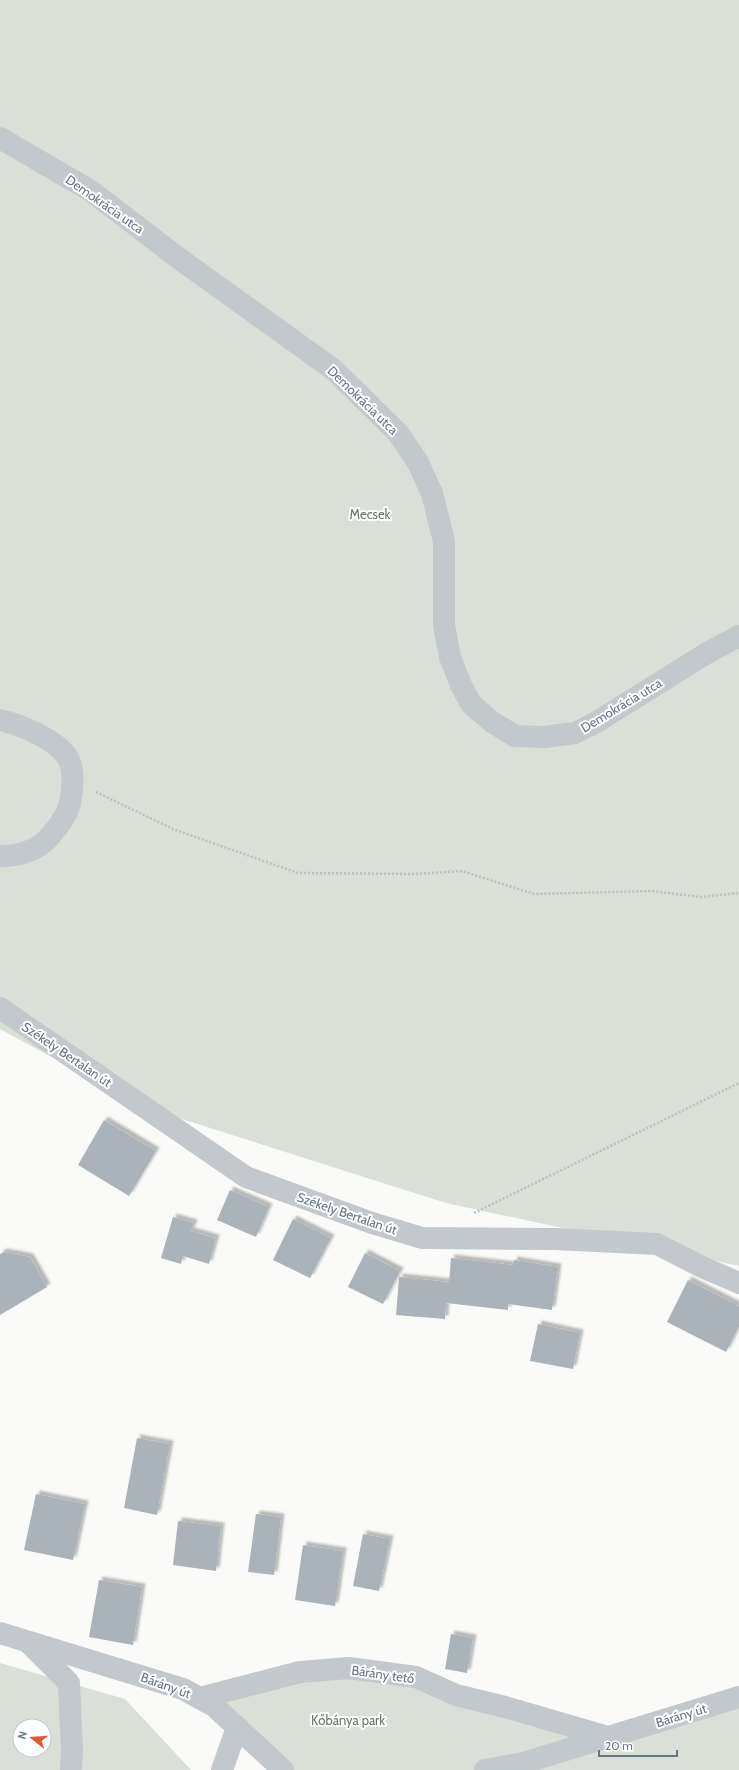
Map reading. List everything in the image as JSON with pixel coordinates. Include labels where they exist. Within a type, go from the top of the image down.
[{"type":"street","name":"Demokrácia utca","points":[[0,138],[91,191],[177,257],[334,370],[398,432],[416,461],[432,493],[444,541],[444,625],[450,657],[461,685],[471,704],[492,722],[516,736],[544,737],[575,733],[595,724],[707,653],[739,636]]},
{"type":"street","points":[[0,720],[18,724],[59,746],[69,759],[73,782],[68,811],[44,843],[29,852],[0,856]]},
{"type":"street","name":"Székely Bertalan út","points":[[0,1008],[246,1177],[372,1223],[422,1238],[555,1239],[657,1244],[702,1268],[739,1283]]},
{"type":"street","name":"Bárány út","points":[[0,1633],[183,1689],[214,1706],[283,1770]]},
{"type":"street","name":"Bárány út","points":[[27,1641],[69,1683],[71,1770]]},
{"type":"street","name":"Bárány tető","points":[[200,1698],[300,1672],[349,1668],[416,1677],[456,1695],[505,1707],[608,1737]]},
{"type":"street","name":"Bárány út","points":[[485,1770],[523,1763],[739,1697]]},
{"type":"street","points":[[222,1770],[237,1727]]},
{"type":"path","points":[[73,782],[173,829],[298,873],[416,874],[462,871],[534,894],[653,891],[701,897],[739,893]]},
{"type":"path","points":[[471,1214],[739,1083]]},
{"type":"green space","name":"Mecsek","points":[[0,0],[739,0],[739,1266],[446,1203],[144,1107],[0,1029]]},
{"type":"green space","points":[[0,1663],[125,1699],[191,1770],[0,1770]]},
{"type":"green space","name":"Kőbánya park","points":[[349,1668],[608,1737],[739,1697],[739,1770],[283,1770],[214,1706]]},
{"type":"building","points":[[104,1120],[156,1151],[129,1196],[78,1165]]},
{"type":"building","points":[[230,1190],[269,1207],[256,1237],[217,1220]]},
{"type":"building","points":[[173,1217],[194,1223],[191,1231],[216,1238],[209,1264],[183,1256],[181,1264],[161,1258]]},
{"type":"building","points":[[293,1219],[331,1238],[310,1278],[273,1260]]},
{"type":"building","points":[[4,1252],[30,1257],[47,1287],[0,1315],[0,1254]]},
{"type":"building","points":[[365,1253],[400,1271],[383,1304],[348,1287]]},
{"type":"building","points":[[451,1258],[513,1265],[514,1260],[558,1267],[552,1310],[508,1304],[508,1310],[446,1303],[445,1319],[396,1315],[399,1277],[449,1282]]},
{"type":"building","points":[[688,1280],[739,1306],[739,1326],[726,1352],[667,1322]]},
{"type":"building","points":[[538,1324],[580,1333],[573,1369],[530,1361]]},
{"type":"building","points":[[137,1438],[170,1444],[157,1515],[124,1508]]},
{"type":"building","points":[[36,1494],[85,1504],[73,1560],[24,1550]]},
{"type":"building","points":[[256,1514],[281,1517],[274,1575],[248,1572]]},
{"type":"building","points":[[178,1521],[221,1526],[216,1571],[173,1565]]},
{"type":"building","points":[[363,1534],[390,1539],[379,1591],[353,1586]]},
{"type":"building","points":[[303,1545],[343,1551],[335,1606],[295,1600]]},
{"type":"building","points":[[99,1580],[142,1587],[133,1645],[89,1637]]},
{"type":"building","points":[[451,1634],[473,1638],[467,1673],[445,1669]]}]
